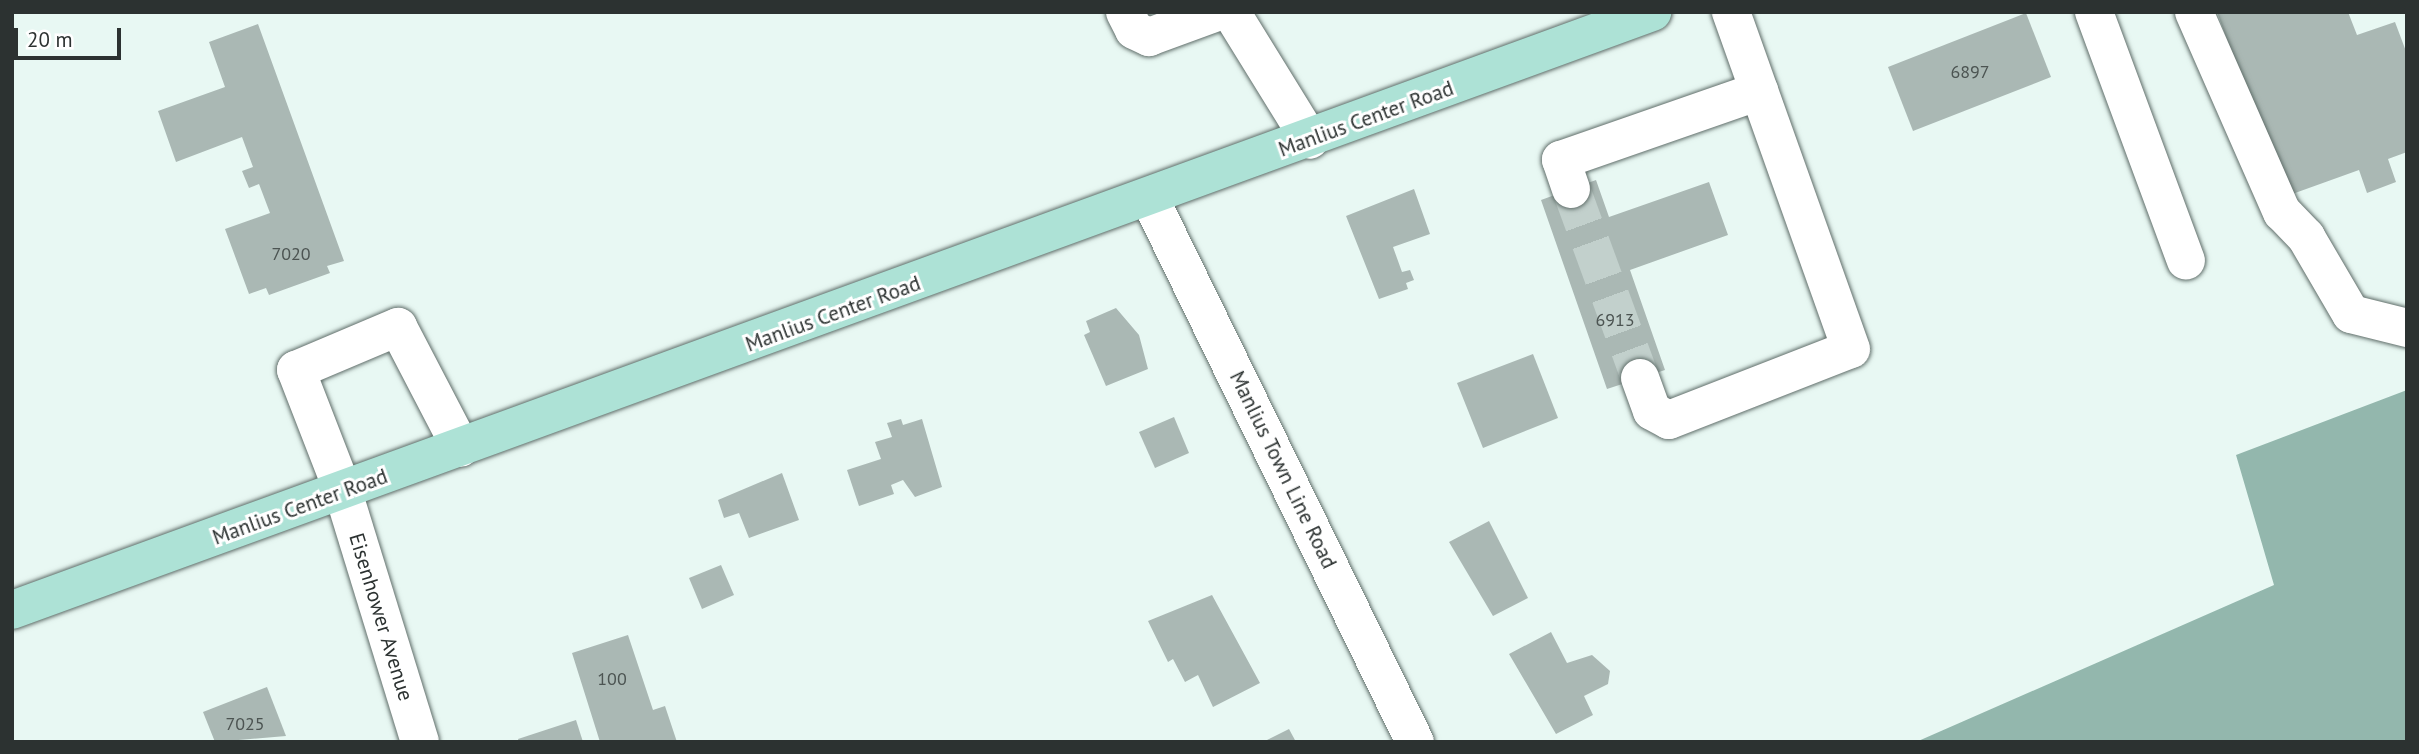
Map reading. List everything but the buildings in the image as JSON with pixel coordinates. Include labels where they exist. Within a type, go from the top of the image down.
[{"type":"main road","name":"Manlius Center Road","points":[[12,610],[1150,199],[1652,12]]},
{"type":"street","points":[[1125,12],[1134,30],[1150,37],[1195,16]]},
{"type":"street","points":[[1231,12],[1310,140]]},
{"type":"street","points":[[1640,378],[1652,411],[1669,420],[1852,349],[1731,12]]},
{"type":"street","points":[[2094,12],[2186,261]]},
{"type":"street","points":[[2194,12],[2282,212],[2306,237],[2351,314],[2407,328]]},
{"type":"street","points":[[1571,189],[1561,160],[1759,91]]},
{"type":"street","name":"Manlius Town Line Road","points":[[1150,199],[1415,742]]},
{"type":"street","name":"Eisenhower Avenue","points":[[420,742],[343,491],[296,370],[398,327],[461,448]]},
{"type":"green space","points":[[2407,390],[2407,742],[1916,742],[2274,585],[2236,455]]},
{"type":"tunnel","points":[[1571,189],[1640,378]]}]
